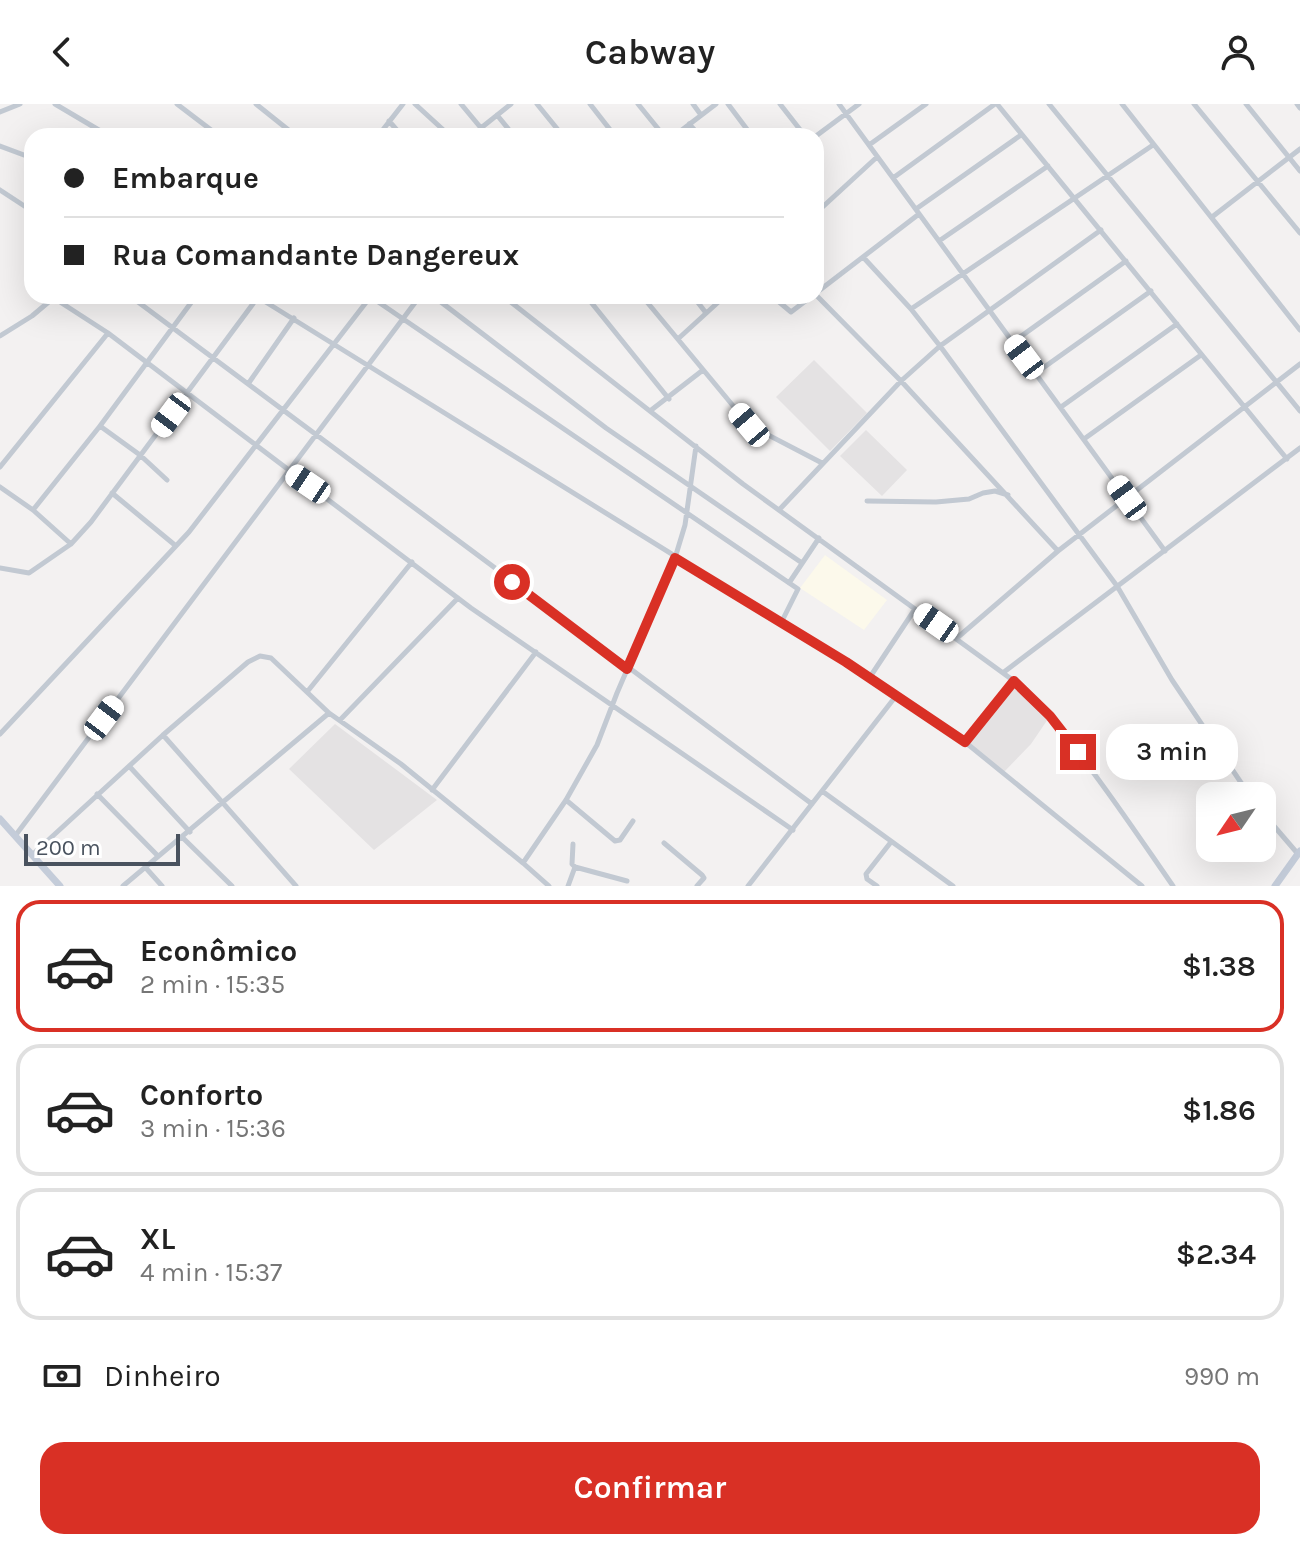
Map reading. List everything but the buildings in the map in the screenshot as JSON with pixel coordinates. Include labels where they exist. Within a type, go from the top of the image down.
[{"type":"main road","points":[[0,819],[60,886]]},
{"type":"main road","points":[[1275,886],[1299,853]]},
{"type":"street","points":[[0,112],[20,104]]},
{"type":"street","points":[[55,104],[96,128]]},
{"type":"street","points":[[177,104],[208,128]]},
{"type":"street","points":[[256,104],[286,128]]},
{"type":"street","points":[[384,128],[403,104]]},
{"type":"street","points":[[415,104],[441,128]]},
{"type":"street","points":[[461,104],[481,128],[511,104]]},
{"type":"street","points":[[537,104],[556,128]]},
{"type":"street","points":[[590,104],[609,128]]},
{"type":"street","points":[[638,104],[658,128]]},
{"type":"street","points":[[693,104],[701,115]]},
{"type":"street","points":[[684,128],[716,104]]},
{"type":"street","points":[[728,104],[746,128]]},
{"type":"street","points":[[780,104],[799,128]]},
{"type":"street","points":[[839,104],[1165,551]]},
{"type":"street","points":[[824,130],[859,104]]},
{"type":"street","points":[[869,145],[926,104]]},
{"type":"street","points":[[893,178],[996,104],[1287,459]]},
{"type":"street","points":[[1049,104],[1300,411]]},
{"type":"street","points":[[1122,104],[1300,330]]},
{"type":"street","points":[[1194,104],[1300,233]]},
{"type":"street","points":[[1246,104],[1300,171]]},
{"type":"street","points":[[497,115],[508,128]]},
{"type":"street","points":[[389,121],[395,128]]},
{"type":"street","points":[[689,124],[693,128]]},
{"type":"street","points":[[824,288],[917,212],[1021,135]]},
{"type":"street","points":[[911,309],[1153,145]]},
{"type":"street","points":[[0,146],[24,155]]},
{"type":"street","points":[[1212,217],[1300,149]]},
{"type":"street","points":[[824,206],[877,157]]},
{"type":"street","points":[[939,241],[1048,166]]},
{"type":"street","points":[[0,190],[24,206]]},
{"type":"street","points":[[779,510],[901,381],[940,346],[1101,230]]},
{"type":"street","points":[[863,257],[940,346],[1117,586],[1172,680],[1241,782]]},
{"type":"street","points":[[1013,342],[1126,261]]},
{"type":"street","points":[[1036,373],[1151,291]]},
{"type":"street","points":[[0,336],[46,304]]},
{"type":"street","points":[[61,304],[108,333],[458,598],[793,830]]},
{"type":"street","points":[[140,304],[812,804]]},
{"type":"street","points":[[33,510],[190,304]]},
{"type":"street","points":[[0,568],[29,573],[71,544],[91,522],[252,304]]},
{"type":"street","points":[[271,304],[870,677],[965,742],[1142,886]]},
{"type":"street","points":[[0,734],[176,546],[365,304]]},
{"type":"street","points":[[383,304],[798,590],[781,623]]},
{"type":"street","points":[[15,836],[414,304]]},
{"type":"street","points":[[443,304],[606,428],[802,563]]},
{"type":"street","points":[[513,304],[779,510],[1004,672],[1050,716],[1173,886]]},
{"type":"street","points":[[593,304],[669,399]]},
{"type":"street","points":[[648,304],[749,425],[822,463]]},
{"type":"street","points":[[699,304],[706,313]]},
{"type":"street","points":[[679,338],[716,304]]},
{"type":"street","points":[[782,304],[791,312],[802,304]]},
{"type":"street","points":[[824,304],[1010,496],[1058,551]]},
{"type":"street","points":[[248,384],[294,318]]},
{"type":"street","points":[[1061,407],[1177,324]]},
{"type":"street","points":[[0,467],[108,333]]},
{"type":"street","points":[[1084,439],[1201,355]]},
{"type":"street","points":[[957,638],[1058,551],[1300,364]]},
{"type":"street","points":[[650,411],[703,370]]},
{"type":"street","points":[[100,426],[140,455],[167,480]]},
{"type":"street","points":[[523,863],[566,800],[597,745],[614,706],[682,539],[696,446]]},
{"type":"street","points":[[1004,672],[1300,448]]},
{"type":"street","points":[[0,487],[33,510],[71,544]]},
{"type":"street","points":[[867,501],[936,502],[969,499],[995,491],[1010,496]]},
{"type":"street","points":[[112,493],[176,546]]},
{"type":"street","points":[[789,583],[819,538]]},
{"type":"street","points":[[307,693],[412,562]]},
{"type":"street","points":[[340,720],[458,598]]},
{"type":"street","points":[[870,677],[915,609]]},
{"type":"street","points":[[432,790],[536,652]]},
{"type":"street","points":[[32,855],[163,735],[248,662],[260,656],[271,658],[329,713],[401,764],[549,885]]},
{"type":"street","points":[[965,742],[1014,681]]},
{"type":"street","points":[[748,886],[896,696]]},
{"type":"street","points":[[123,886],[329,713]]},
{"type":"street","points":[[163,735],[296,886]]},
{"type":"street","points":[[129,766],[190,832]]},
{"type":"street","points":[[822,791],[953,886]]},
{"type":"street","points":[[97,794],[158,856]]},
{"type":"street","points":[[566,800],[615,841],[620,840],[633,821]]},
{"type":"street","points":[[1276,828],[1299,853]]},
{"type":"street","points":[[183,838],[232,886]]},
{"type":"street","points":[[877,886],[867,879],[866,874],[891,842]]},
{"type":"street","points":[[664,843],[702,875],[704,878],[697,886]]},
{"type":"street","points":[[573,844],[572,864],[575,867],[627,881]]},
{"type":"street","points":[[145,867],[162,886]]},
{"type":"street","points":[[568,886],[575,867]]},
{"type":"shaded area","points":[[814,360],[867,413],[830,451],[776,397]]},
{"type":"shaded area","points":[[866,430],[907,470],[882,496],[840,456]]},
{"type":"shaded area","points":[[825,555],[887,600],[864,630],[800,588]]},
{"type":"shaded area","points":[[1018,684],[1050,716],[1031,744],[1003,773],[968,744]]},
{"type":"shaded area","points":[[335,724],[437,800],[374,850],[289,769]]},
{"type":"route","points":[[512,582],[627,669],[675,558],[846,662],[965,742],[1014,681],[1050,716],[1078,752]]}]
